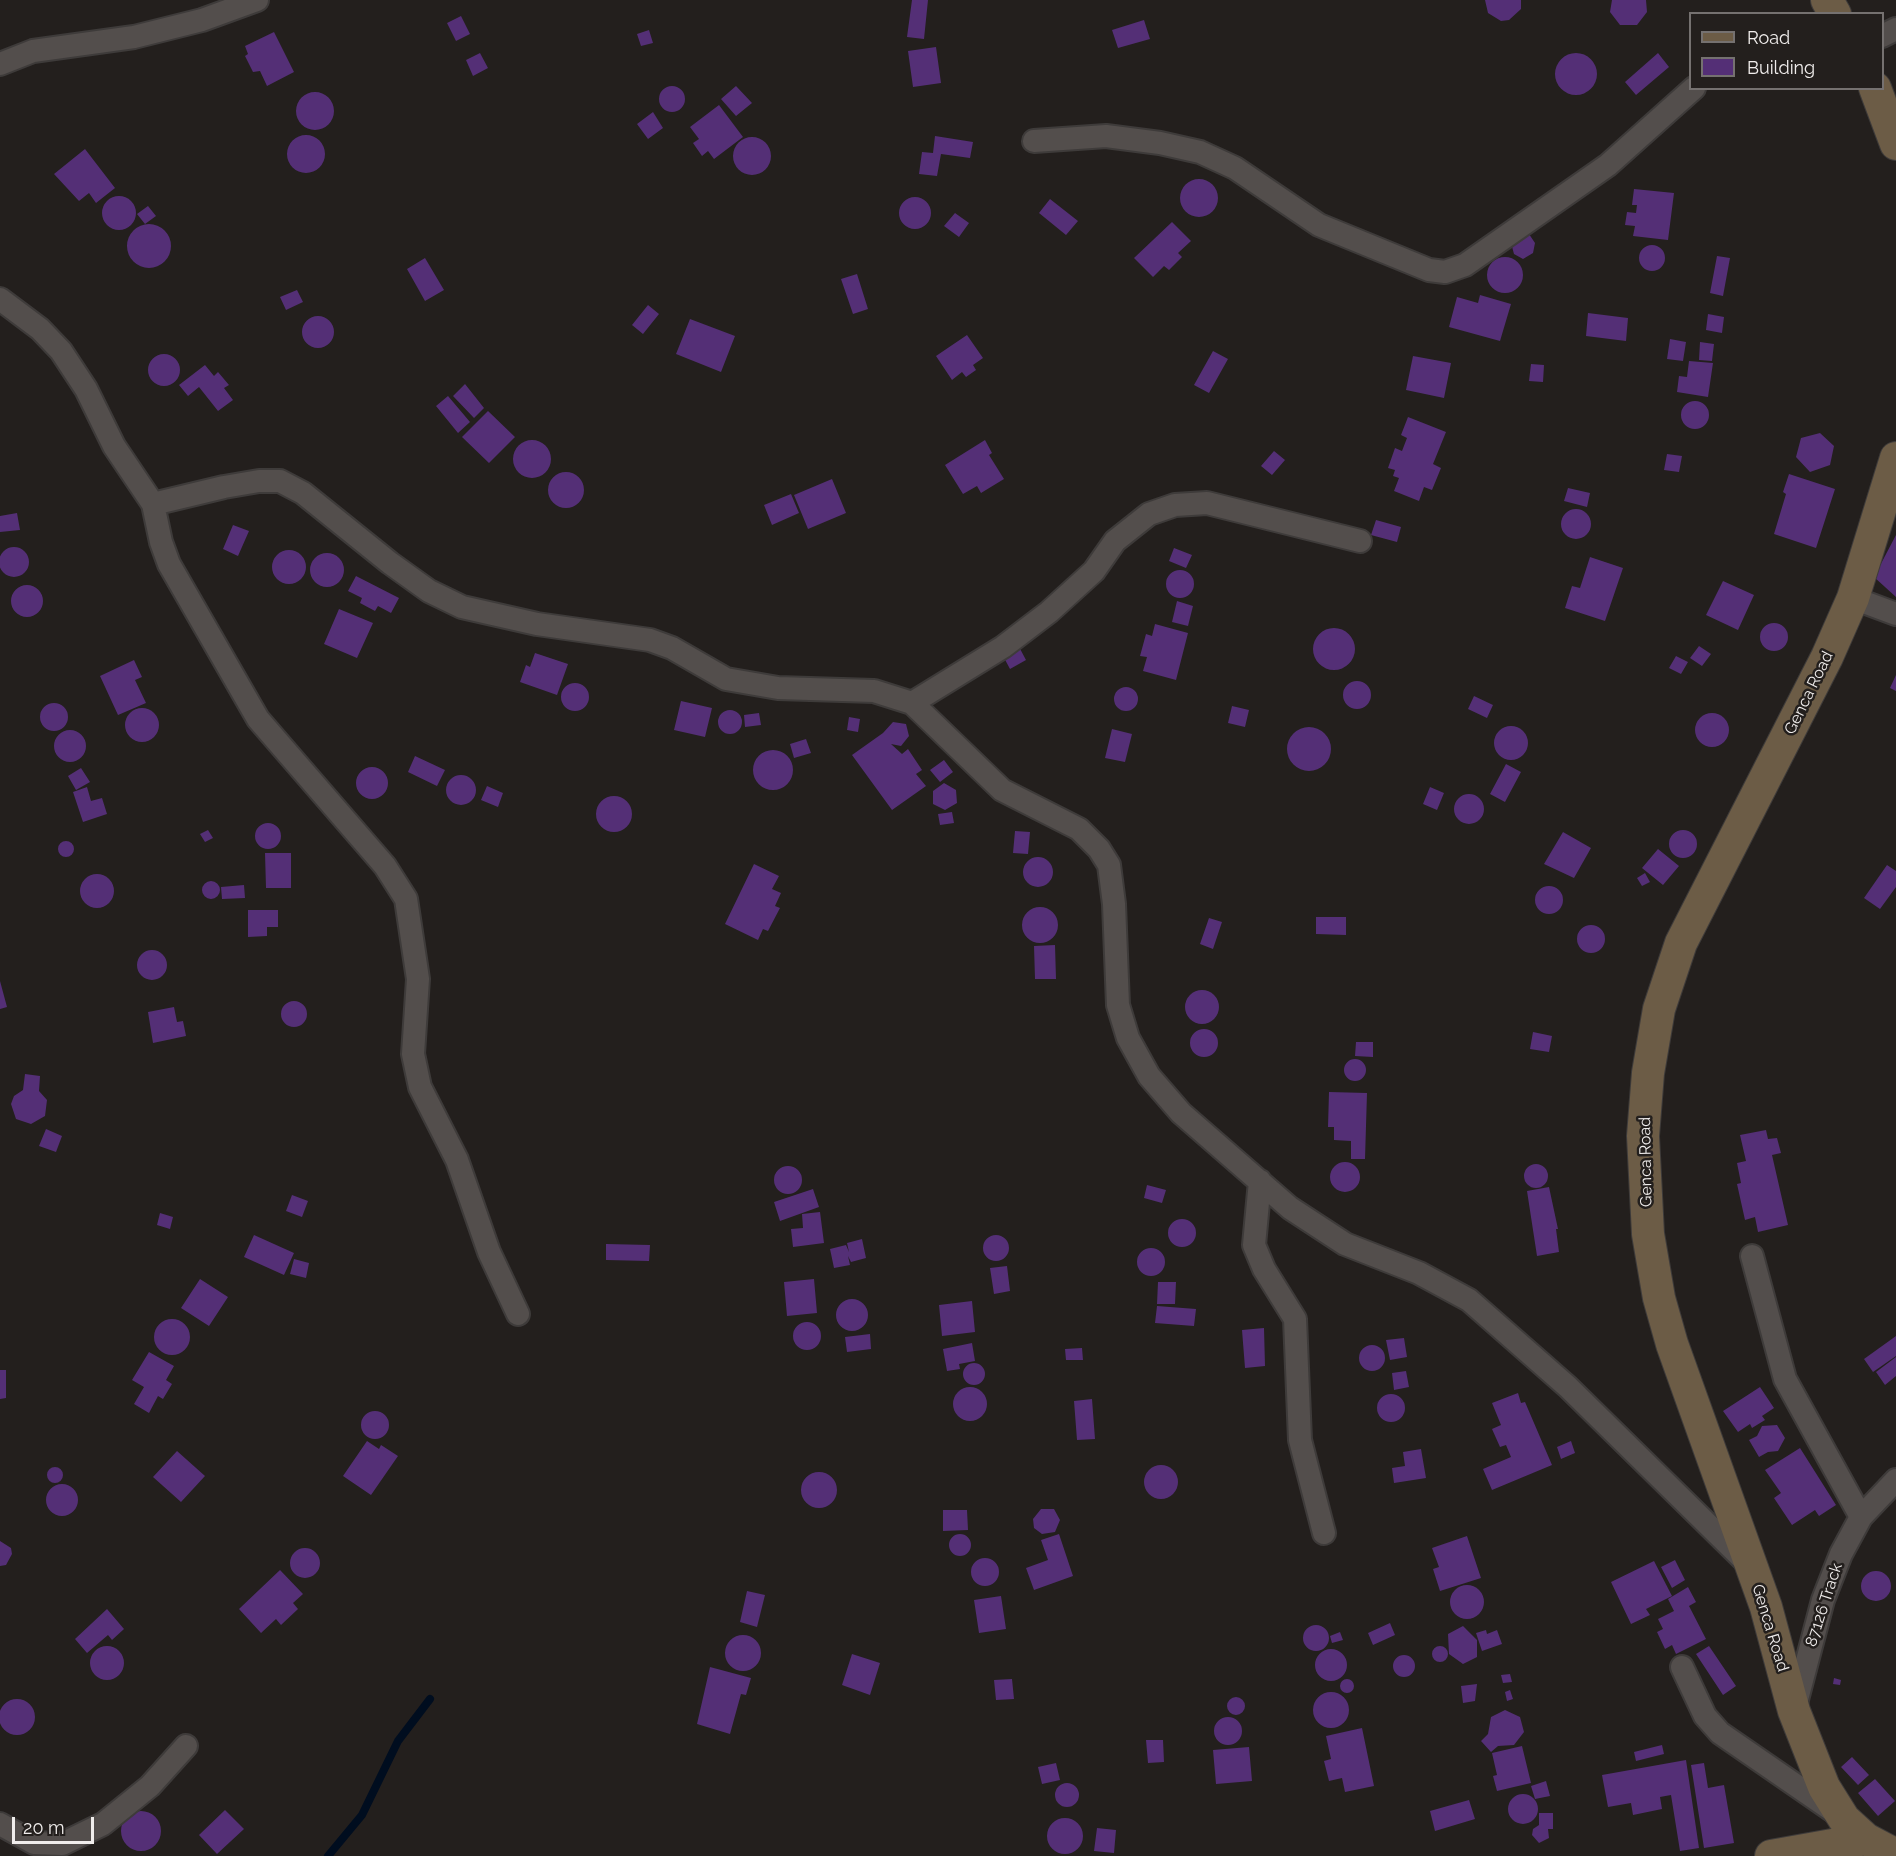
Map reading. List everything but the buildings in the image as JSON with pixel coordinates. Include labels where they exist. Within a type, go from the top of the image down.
[{"type":"street","points":[[0,64],[33,51],[134,38],[202,20],[257,0]]},
{"type":"street","points":[[1034,141],[1107,136],[1160,142],[1200,152],[1234,168],[1319,225],[1429,270],[1445,272],[1465,265],[1608,165],[1692,90]]},
{"type":"street","points":[[1876,90],[1896,144]]},
{"type":"street","points":[[0,299],[40,329],[62,351],[86,389],[114,446],[153,504],[160,542],[170,564],[242,695],[258,718],[385,866],[406,899],[418,979],[413,1054],[420,1087],[457,1160],[489,1252],[518,1314]]},
{"type":"street","name":"Genca Road","points":[[1896,458],[1853,598],[1822,667],[1682,943],[1659,1009],[1648,1073],[1643,1136],[1648,1234],[1659,1298],[1672,1344],[1767,1607],[1794,1711],[1824,1787],[1844,1819],[1866,1839],[1896,1855]]},
{"type":"street","points":[[153,504],[250,482],[280,481],[303,493],[390,563],[429,591],[462,607],[548,626],[650,640],[672,648],[726,679],[778,688],[874,691],[912,703],[1002,790],[1079,829],[1099,849],[1109,865],[1114,904],[1118,1005],[1128,1038],[1149,1076],[1181,1113],[1290,1208],[1346,1244],[1419,1273],[1469,1300],[1568,1387],[1751,1568]]},
{"type":"street","points":[[912,703],[1004,647],[1049,612],[1094,571],[1115,542],[1149,514],[1175,505],[1207,503],[1360,541]]},
{"type":"street","points":[[1853,598],[1896,614]]},
{"type":"street","points":[[1260,1181],[1254,1245],[1264,1269],[1295,1319],[1300,1440],[1324,1533]]},
{"type":"street","points":[[1752,1256],[1785,1379],[1861,1518]]},
{"type":"street","name":"87126 Track","points":[[1794,1711],[1822,1600],[1841,1554],[1861,1518],[1896,1480]]},
{"type":"street","points":[[1682,1667],[1705,1716],[1720,1733],[1844,1819]]},
{"type":"street","points":[[0,1824],[34,1843],[62,1844],[103,1824],[150,1786],[186,1746]]},
{"type":"street","points":[[1771,1856],[1866,1839]]},
{"type":"waterway","points":[[328,1856],[362,1815],[398,1741],[430,1699]]}]
